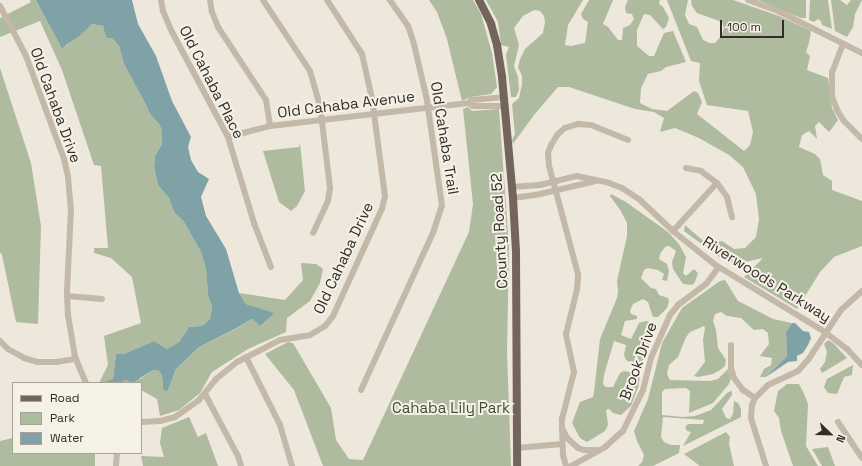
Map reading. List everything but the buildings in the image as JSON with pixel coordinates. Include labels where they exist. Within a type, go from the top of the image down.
[{"type":"main road","name":"County Road 52","points":[[479,0],[491,24],[497,45],[504,97],[513,198],[516,252],[517,466]]},
{"type":"street","name":"Old Cahaba Place","points":[[161,0],[164,15],[172,32],[228,137],[250,210],[271,267]]},
{"type":"street","points":[[210,0],[212,12],[218,27],[266,100],[270,126]]},
{"type":"street","points":[[263,0],[310,71],[316,87],[322,120],[330,188],[328,201],[313,233]]},
{"type":"street","name":"Old Cahaba Drive","points":[[142,422],[160,421],[175,417],[205,394],[223,372],[246,357],[280,340],[310,335],[325,326],[333,316],[384,202],[384,186],[379,158],[375,114],[362,54],[326,0]]},
{"type":"street","name":"Old Cahaba Trail","points":[[361,390],[441,212],[442,202],[428,108],[411,34],[408,26],[390,0]]},
{"type":"street","points":[[748,0],[778,11],[862,52]]},
{"type":"street","name":"Old Cahaba Drive","points":[[0,6],[26,56],[64,159],[68,177],[71,209],[67,296],[68,315],[76,359],[86,382]]},
{"type":"street","points":[[843,44],[832,72],[832,96],[844,121],[862,139]]},
{"type":"street","name":"Old Cahaba Avenue","points":[[469,104],[471,100],[504,97]]},
{"type":"street","name":"Old Cahaba Avenue","points":[[228,137],[270,126],[428,108],[469,104],[473,106],[504,106]]},
{"type":"street","points":[[566,466],[561,427],[562,413],[573,378],[573,366],[566,334],[576,294],[578,274],[557,190],[548,162],[549,149],[555,137],[565,128],[574,125],[587,124],[628,140]]},
{"type":"street","points":[[686,168],[701,172],[717,183],[727,197],[732,217]]},
{"type":"street","name":"Riverwoods Parkway","points":[[512,187],[540,185],[577,176],[616,185],[628,191],[673,231],[719,268],[825,332],[847,349],[862,365]]},
{"type":"street","name":"Riverwoods Parkway","points":[[513,198],[597,181]]},
{"type":"street","points":[[673,231],[717,183]]},
{"type":"street","name":"Brook Drive","points":[[571,466],[602,449],[617,437],[627,425],[643,390],[657,342],[670,315],[678,305],[706,284],[719,268]]},
{"type":"street","points":[[766,466],[752,422],[751,409],[755,398],[768,385],[798,371],[808,360],[825,332],[847,302],[862,291]]},
{"type":"street","points":[[67,296],[102,299]]},
{"type":"street","points":[[0,341],[8,349],[24,358],[38,362],[56,362],[76,359]]},
{"type":"street","points":[[731,345],[731,364],[734,378],[742,390],[755,398]]},
{"type":"street","points":[[246,357],[281,429],[292,466]]},
{"type":"street","points":[[205,394],[238,456],[241,466]]},
{"type":"street","points":[[838,422],[862,458]]},
{"type":"street","points":[[561,427],[567,438],[578,448],[590,451],[602,449]]},
{"type":"street","points":[[516,448],[562,444]]},
{"type":"street","points":[[116,466],[117,454]]},
{"type":"green space","points":[[30,0],[36,0],[66,46],[92,24],[103,26],[106,38],[112,38],[119,46],[124,64],[150,114],[162,130],[162,144],[155,156],[154,166],[158,185],[169,198],[174,212],[184,222],[201,252],[206,269],[208,296],[212,306],[210,319],[202,326],[189,327],[179,342],[167,349],[154,341],[124,354],[116,354],[113,379],[107,382],[100,382],[108,365],[104,336],[141,323],[132,277],[111,258],[94,253],[94,248],[108,248],[101,166],[94,165],[62,70],[40,21],[0,37],[0,18],[31,2]]},
{"type":"green space","points":[[429,0],[473,0],[481,14],[492,53],[497,87],[491,94],[470,97],[462,101],[447,39],[437,12]]},
{"type":"green space","points":[[486,0],[583,0],[568,25],[565,45],[571,46],[585,43],[588,22],[583,19],[581,14],[589,0],[613,0],[603,24],[608,27],[618,40],[622,40],[623,28],[630,25],[634,19],[632,14],[626,13],[625,7],[628,0],[660,0],[659,4],[663,7],[669,18],[666,27],[663,29],[650,15],[644,14],[637,30],[637,46],[649,56],[654,56],[664,33],[673,31],[686,62],[666,67],[661,71],[648,74],[641,88],[640,103],[652,109],[667,111],[694,91],[698,93],[702,102],[697,114],[744,151],[750,145],[753,132],[748,111],[707,105],[699,81],[700,63],[691,61],[667,0],[688,0],[685,15],[689,24],[697,27],[703,40],[710,43],[715,43],[722,35],[724,28],[722,22],[697,13],[692,6],[691,0],[733,0],[779,16],[811,31],[806,52],[810,56],[807,70],[828,78],[832,108],[838,120],[829,132],[819,122],[815,126],[817,139],[809,131],[802,135],[799,147],[815,154],[820,159],[823,175],[832,181],[832,190],[862,201],[862,246],[834,257],[820,272],[797,309],[744,277],[763,258],[736,264],[719,257],[684,231],[685,225],[701,239],[711,244],[722,241],[734,249],[745,248],[756,237],[759,219],[756,194],[743,167],[729,155],[699,138],[675,128],[660,132],[664,118],[654,112],[635,109],[569,87],[558,87],[534,115],[513,144],[512,140],[515,134],[512,104],[519,98],[522,84],[522,76],[518,67],[525,49],[543,33],[545,22],[544,16],[540,11],[534,10],[523,16],[514,28],[519,45],[514,66],[518,77],[519,90],[516,97],[511,97],[506,55],[509,47],[501,45],[498,22]]},
{"type":"green space","points":[[758,0],[806,0],[806,18],[801,18]]},
{"type":"green space","points":[[810,0],[828,0],[832,29],[822,25],[821,21],[818,19],[814,22],[809,20]]},
{"type":"green space","points":[[831,0],[840,0],[847,5],[851,0],[862,0],[855,14],[853,27],[847,37],[835,31]]},
{"type":"green space","points":[[0,68],[31,163],[41,226],[38,324],[16,322],[2,255],[0,252]]},
{"type":"green space","name":"Cahaba Lily Park","points":[[468,107],[472,111],[499,109],[509,247],[507,351],[511,466],[323,466],[294,390],[265,354],[288,342],[293,343],[331,408],[336,440],[349,459],[363,460],[469,232],[473,204],[463,109]]},
{"type":"green space","points":[[300,143],[305,191],[297,206],[291,211],[279,202],[263,151],[299,147]]},
{"type":"green space","points":[[611,194],[626,202],[668,232],[679,244],[686,257],[683,273],[686,276],[694,269],[698,273],[695,282],[692,285],[683,284],[673,269],[672,262],[676,251],[669,246],[665,247],[660,254],[659,259],[667,264],[669,271],[667,281],[662,280],[664,274],[658,270],[648,268],[644,270],[641,278],[651,288],[656,289],[659,295],[668,298],[669,301],[667,308],[658,317],[653,317],[648,302],[643,299],[633,304],[630,311],[631,314],[637,316],[637,319],[625,321],[621,335],[631,339],[639,323],[646,321],[653,323],[654,326],[646,358],[643,364],[636,365],[626,360],[624,355],[626,345],[614,341],[604,375],[603,384],[606,387],[613,387],[620,373],[624,371],[636,373],[640,377],[638,388],[631,406],[621,415],[613,413],[609,409],[606,410],[608,425],[605,431],[587,442],[580,438],[572,423],[580,402],[593,397],[600,339],[617,298],[617,281],[627,236],[627,223],[621,211],[610,196]]},
{"type":"green space","points":[[301,263],[316,264],[323,269],[320,283],[310,301],[287,318],[286,332],[248,349],[212,372],[200,393],[179,410],[160,416],[157,399],[142,391],[142,382],[123,382],[123,380],[140,379],[153,370],[158,370],[162,375],[163,388],[168,390],[176,369],[199,347],[234,330],[252,319],[262,326],[273,313],[246,304],[239,293],[285,300],[303,280]]},
{"type":"green space","points":[[725,280],[738,301],[773,319],[792,323],[786,332],[787,356],[766,377],[760,377],[764,369],[771,365],[772,358],[760,356],[769,344],[768,333],[763,329],[754,330],[741,318],[727,316],[721,312],[715,314],[713,321],[716,330],[718,348],[726,360],[725,366],[713,374],[698,377],[694,376],[705,362],[703,340],[705,328],[704,326],[690,332],[686,337],[678,357],[669,365],[667,374],[670,380],[710,381],[718,379],[728,369],[731,378],[729,384],[713,403],[689,413],[690,391],[686,388],[665,389],[662,392],[662,415],[683,417],[695,416],[711,410],[728,392],[732,391],[732,395],[722,409],[726,418],[730,419],[733,414],[734,401],[738,403],[741,409],[741,417],[683,446],[691,432],[687,431],[685,427],[688,424],[703,424],[704,420],[663,417],[661,437],[664,442],[671,445],[680,445],[679,453],[653,466],[638,466],[642,462],[644,455],[634,431],[648,399],[662,343],[682,308],[720,281]]},
{"type":"green space","points":[[828,340],[833,343],[847,358],[822,373],[820,369],[825,362],[827,352],[824,344]]},
{"type":"green space","points":[[853,365],[852,375],[844,377],[837,394],[828,393],[824,387],[827,379]]},
{"type":"green space","points":[[787,384],[799,384],[805,396],[808,404],[806,446],[818,466],[793,466],[781,431],[779,418],[774,411],[778,391]]},
{"type":"green space","points":[[189,417],[198,437],[206,433],[218,466],[143,466],[141,456],[164,457],[160,443],[162,428]]},
{"type":"green space","points":[[726,432],[730,437],[729,444],[734,466],[700,466],[684,454]]},
{"type":"green space","points":[[12,438],[12,454],[95,454],[95,466],[0,466],[0,441]]},
{"type":"green space","points":[[828,447],[835,466],[822,466],[812,449]]},
{"type":"water","points":[[36,0],[132,0],[138,24],[156,56],[172,101],[191,137],[188,147],[191,160],[198,172],[209,179],[201,197],[206,216],[226,249],[239,293],[246,304],[274,313],[261,326],[252,319],[199,347],[176,369],[168,390],[165,391],[163,388],[162,375],[158,370],[153,370],[134,382],[124,380],[123,382],[105,382],[113,379],[116,354],[124,354],[154,341],[167,349],[179,342],[189,327],[202,326],[210,319],[212,306],[208,296],[206,269],[201,252],[184,222],[174,212],[169,198],[158,185],[154,166],[155,156],[162,144],[162,130],[150,114],[124,64],[119,46],[112,38],[106,38],[103,26],[92,24],[79,36],[62,48]]},
{"type":"water","points":[[792,323],[795,323],[803,331],[809,332],[811,338],[808,345],[803,353],[797,356],[797,361],[788,362],[766,377],[787,356],[786,332]]}]
